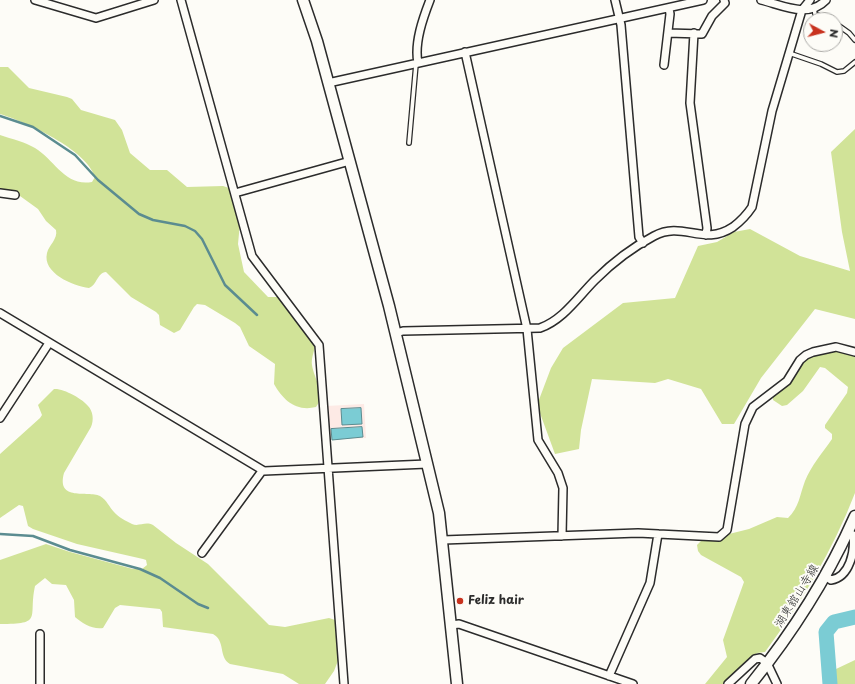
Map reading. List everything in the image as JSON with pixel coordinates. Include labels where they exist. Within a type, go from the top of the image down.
[{"type":"street","points":[[35,0],[96,18],[154,0]]},
{"type":"street","points":[[181,0],[252,256],[319,345],[344,684]]},
{"type":"street","points":[[303,0],[316,36],[350,160],[396,333],[427,464],[443,540],[457,684]]},
{"type":"street","points":[[417,63],[418,42],[429,0]]},
{"type":"street","points":[[615,0],[620,18],[639,237],[643,243]]},
{"type":"street","points":[[328,83],[668,8],[677,3],[703,0]]},
{"type":"street","points":[[668,32],[702,34],[712,16],[724,3],[724,0]]},
{"type":"street","points":[[761,0],[802,10],[814,8],[826,0]]},
{"type":"street","points":[[396,333],[403,331],[540,328],[554,322],[604,271],[658,233],[670,230],[706,236],[720,234],[747,215],[752,207],[770,117],[789,52],[802,10],[810,0]]},
{"type":"street","points":[[664,65],[670,14],[668,8]]},
{"type":"street","points":[[694,33],[690,103],[706,236]]},
{"type":"street","points":[[465,52],[527,329],[538,440],[558,472],[563,488],[562,536]]},
{"type":"street","points":[[235,193],[350,160]]},
{"type":"street","points":[[0,193],[15,195]]},
{"type":"street","points":[[0,313],[262,471],[427,464]]},
{"type":"street","points":[[0,418],[49,343]]},
{"type":"street","points":[[443,540],[658,534],[719,537],[727,530],[745,424],[753,407],[787,381],[800,360],[806,355],[836,347],[855,352]]},
{"type":"street","points":[[202,553],[262,471]]},
{"type":"street","name":"湖東舘山寺線","points":[[751,684],[796,624],[825,576],[855,516]]},
{"type":"street","points":[[825,576],[831,580],[839,577],[854,560],[853,535],[848,532]]},
{"type":"street","points":[[609,676],[650,583],[658,534]]},
{"type":"street","points":[[451,625],[459,624],[633,684]]},
{"type":"street","points":[[40,634],[40,684]]},
{"type":"street","points":[[728,684],[757,658],[768,663],[777,684]]},
{"type":"lane","points":[[814,8],[815,12]]},
{"type":"lane","points":[[843,29],[855,40]]},
{"type":"lane","points":[[789,52],[821,64],[837,72],[844,71],[855,62]]},
{"type":"lane","points":[[409,143],[417,63]]},
{"type":"shaded area","points":[[364,404],[366,438],[329,440],[326,406]]},
{"type":"green space","points":[[0,67],[8,67],[29,88],[67,97],[72,99],[81,110],[115,120],[122,130],[130,153],[150,170],[167,170],[187,187],[223,186],[229,188],[240,223],[238,244],[244,272],[268,297],[278,297],[280,299],[315,346],[312,365],[320,391],[319,402],[316,407],[302,408],[286,400],[274,384],[275,364],[249,346],[240,327],[205,305],[197,304],[180,330],[174,333],[160,325],[159,315],[156,312],[131,297],[106,272],[101,274],[89,288],[67,281],[49,267],[47,253],[55,239],[56,230],[46,221],[38,209],[20,196],[15,193],[0,191],[0,135],[23,142],[35,148],[67,177],[83,182],[92,182],[95,177],[80,156],[68,147],[25,123],[0,114]]},
{"type":"green space","points":[[855,129],[855,319],[815,309],[761,378],[734,424],[722,424],[701,389],[668,379],[655,383],[592,379],[581,430],[579,449],[555,454],[537,405],[551,368],[563,348],[623,303],[675,298],[698,246],[717,242],[734,232],[750,229],[800,256],[850,271],[842,232],[831,152]]},
{"type":"green space","points":[[837,350],[855,355],[855,493],[837,535],[815,576],[765,652],[757,653],[724,684],[705,684],[727,657],[723,640],[744,582],[741,577],[701,555],[698,551],[697,545],[701,541],[749,529],[777,517],[788,518],[795,510],[808,475],[832,439],[832,434],[825,428],[825,425],[847,393],[848,387],[825,368],[820,367],[803,391],[787,405],[782,406],[773,400],[773,397],[790,383],[803,362],[808,358]]},
{"type":"green space","points":[[54,389],[67,392],[82,400],[90,408],[92,416],[91,427],[64,473],[63,482],[65,488],[74,493],[95,494],[100,496],[118,516],[132,524],[153,525],[176,543],[208,564],[269,625],[285,627],[329,618],[335,620],[339,658],[334,671],[325,684],[299,684],[283,674],[230,664],[224,657],[217,637],[213,634],[163,627],[162,612],[160,609],[120,605],[115,608],[103,628],[95,628],[84,624],[75,617],[74,600],[66,585],[52,584],[45,578],[35,586],[32,612],[29,620],[23,623],[0,624],[0,560],[46,544],[133,569],[142,569],[147,565],[146,560],[143,559],[77,544],[33,529],[28,526],[23,506],[19,505],[0,518],[0,454],[40,418],[42,415],[38,405]]},
{"type":"green space","points":[[855,660],[855,684],[836,684],[836,669]]},
{"type":"water","points":[[361,408],[362,424],[342,425],[341,409]]},
{"type":"water","points":[[362,427],[363,437],[332,440],[331,429]]},
{"type":"waterway","points":[[0,116],[33,127],[75,155],[98,180],[139,214],[153,220],[185,226],[195,231],[202,239],[225,285],[257,315]]},
{"type":"waterway","points":[[0,534],[33,536],[70,550],[140,569],[160,578],[198,604],[208,608]]},
{"type":"waterway","points":[[830,684],[826,632],[834,622],[855,617]]},
{"type":"place","name":"Feliz hair","points":[[460,601]]}]
